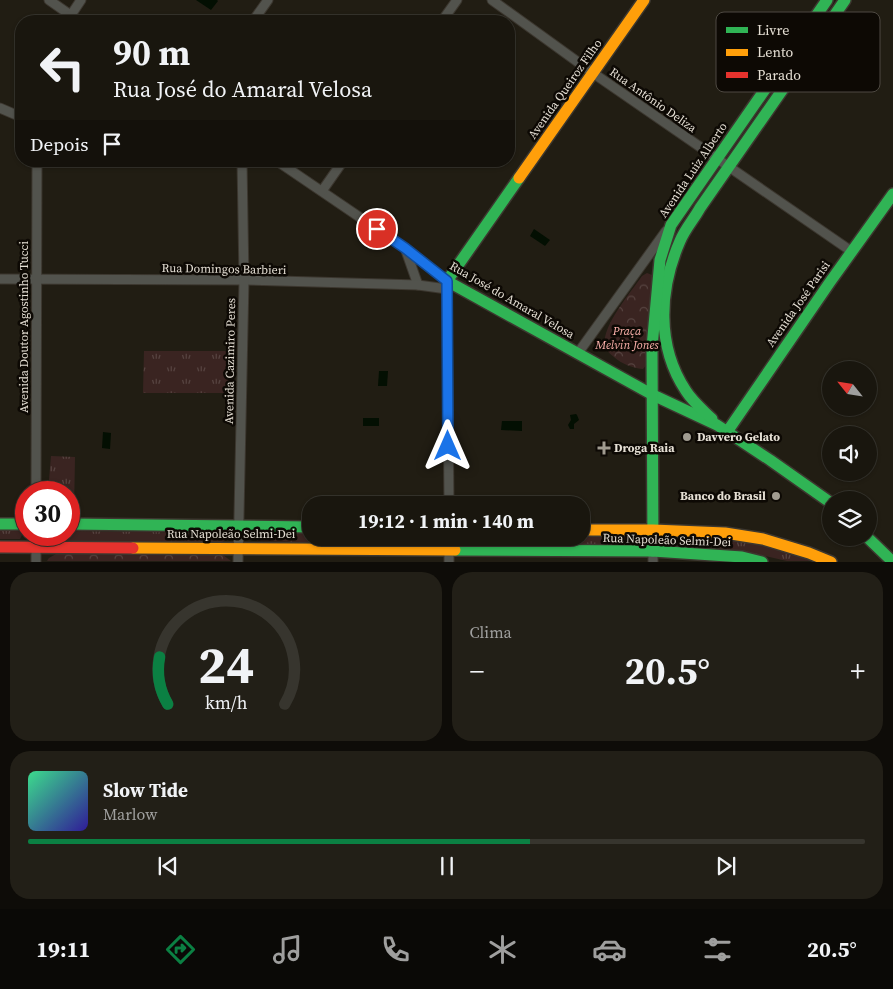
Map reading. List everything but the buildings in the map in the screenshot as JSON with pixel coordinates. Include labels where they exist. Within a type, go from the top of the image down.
[{"type":"main road","name":"Avenida Queiroz Filho","points":[[447,285],[644,0]]},
{"type":"main road","name":"Avenida Luiz Alberto","points":[[819,12],[827,0]]},
{"type":"main road","points":[[837,12],[845,0]]},
{"type":"main road","name":"Avenida Luiz Alberto","points":[[653,556],[652,347],[660,260],[671,225],[762,92]]},
{"type":"main road","points":[[728,167],[781,92]]},
{"type":"main road","name":"Rua José do Amaral Velosa","points":[[717,425],[683,387],[670,360],[664,336],[663,300],[669,271],[681,240],[728,167]]},
{"type":"main road","name":"Avenida José Parisi","points":[[727,432],[893,194]]},
{"type":"main road","name":"Rua José do Amaral Velosa","points":[[447,285],[653,395],[717,425],[822,497]]},
{"type":"main road","points":[[0,524],[15,524]]},
{"type":"main road","name":"Rua Napoleão Selmi-Dei","points":[[80,524],[302,527]]},
{"type":"main road","name":"Rua Napoleão Selmi-Dei","points":[[590,530],[725,533],[763,539],[809,552],[831,562]]},
{"type":"main road","name":"Rua Napoleão Selmi-Dei","points":[[0,547],[238,548],[322,546]]},
{"type":"main road","name":"Rua Napoleão Selmi-Dei","points":[[496,546],[653,556],[742,557],[762,562]]},
{"type":"main road","points":[[876,546],[893,562]]},
{"type":"street","points":[[49,0],[65,15]]},
{"type":"street","points":[[70,15],[81,0]]},
{"type":"street","points":[[257,15],[268,0]]},
{"type":"street","points":[[446,15],[457,0]]},
{"type":"street","name":"Rua Antônio Deliza","points":[[492,0],[513,15]]},
{"type":"street","name":"Rua Antônio Deliza","points":[[515,17],[728,167],[852,251]]},
{"type":"street","points":[[0,108],[15,114]]},
{"type":"street","name":"Avenida Doutor Agostinho Tucci","points":[[36,481],[37,167]]},
{"type":"street","name":"Avenida Cazimiro Peres","points":[[238,562],[244,280],[242,167]]},
{"type":"street","name":"Rua José do Amaral Velosa","points":[[286,167],[405,248],[447,285]]},
{"type":"street","points":[[322,191],[339,167]]},
{"type":"street","points":[[578,354],[671,225]]},
{"type":"street","points":[[405,248],[418,285]]},
{"type":"street","name":"Rua Domingos Barbieri","points":[[0,279],[244,280],[447,285]]},
{"type":"street","points":[[447,285],[448,496]]},
{"type":"street","points":[[449,546],[449,562]]},
{"type":"street","points":[[36,547],[36,562]]},
{"type":"green space","name":"Praça Melvin Jones","points":[[647,273],[652,275],[648,363],[643,369],[620,362],[608,352],[605,337],[618,309],[642,276]]},
{"type":"green space","points":[[144,351],[233,351],[232,393],[143,393]]},
{"type":"green space","points":[[51,456],[75,457],[75,481],[49,481]]},
{"type":"green space","points":[[0,530],[15,530],[15,539],[0,539]]},
{"type":"green space","points":[[80,531],[223,533],[226,534],[227,539],[222,542],[80,541]]},
{"type":"green space","points":[[302,533],[302,542],[257,541],[255,537],[257,534]]},
{"type":"green space","points":[[590,535],[635,536],[635,544],[590,544]]},
{"type":"green space","points":[[671,536],[745,539],[815,561],[787,561],[752,553],[672,544],[669,540]]},
{"type":"green space","points":[[56,554],[223,555],[231,561],[47,561]]},
{"type":"shaded area","points":[[196,0],[217,0],[218,1],[211,10]]},
{"type":"shaded area","points":[[534,229],[550,240],[545,246],[530,236]]},
{"type":"shaded area","points":[[379,371],[388,371],[387,386],[378,386]]},
{"type":"shaded area","points":[[576,414],[579,420],[574,424],[574,429],[570,429],[568,425],[571,420],[570,415]]},
{"type":"shaded area","points":[[363,418],[379,418],[379,426],[363,426]]},
{"type":"shaded area","points":[[502,421],[522,421],[522,431],[501,430]]},
{"type":"shaded area","points":[[103,432],[111,433],[110,449],[102,448]]},
{"type":"traffic: fast","points":[[819,12],[827,0]]},
{"type":"traffic: fast","points":[[837,12],[845,0]]},
{"type":"traffic: fast","points":[[653,551],[652,347],[660,260],[671,225],[763,92]]},
{"type":"traffic: fast","points":[[712,419],[686,391],[676,374],[669,355],[664,317],[668,278],[682,237],[781,92]]},
{"type":"traffic: fast","points":[[519,178],[447,281],[653,395],[717,425],[822,497]]},
{"type":"traffic: fast","points":[[727,432],[893,194]]},
{"type":"traffic: fast","points":[[0,524],[15,524]]},
{"type":"traffic: fast","points":[[80,524],[302,527]]},
{"type":"traffic: fast","points":[[876,546],[893,562]]},
{"type":"traffic: fast","points":[[455,550],[653,551],[742,557],[762,562]]},
{"type":"traffic: slow","points":[[519,178],[644,0]]},
{"type":"traffic: slow","points":[[590,530],[725,533],[763,539],[831,562]]},
{"type":"traffic: slow","points":[[133,548],[455,550]]},
{"type":"traffic: jam","points":[[0,547],[133,548]]},
{"type":"place","name":"Davvero Gelato","points":[[687,437]]},
{"type":"place","name":"Droga Raia","points":[[604,448]]},
{"type":"place","name":"Banco do Brasil","points":[[776,496]]},
{"type":"route","points":[[377,229],[447,281],[448,446]]}]
